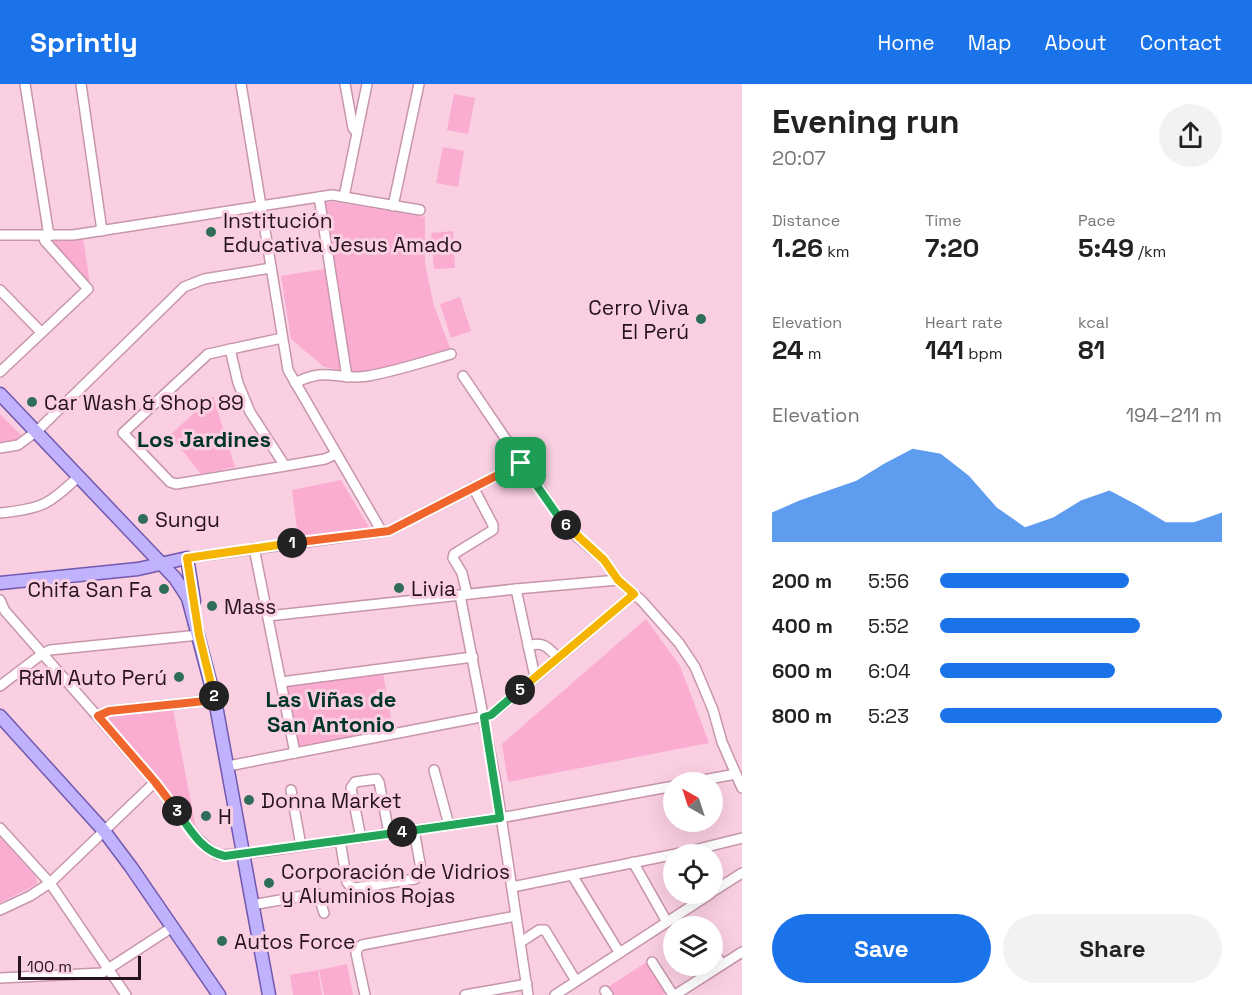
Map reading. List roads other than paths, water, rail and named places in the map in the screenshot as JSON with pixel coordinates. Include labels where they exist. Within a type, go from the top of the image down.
[{"type":"main road","points":[[0,394],[162,564],[183,588],[188,598],[215,700],[269,995]]},
{"type":"main road","points":[[0,583],[138,569],[187,558],[199,635]]},
{"type":"main road","points":[[0,716],[104,831],[219,995]]},
{"type":"street","points":[[0,372],[88,290],[45,241],[25,84]]},
{"type":"street","points":[[81,84],[102,231]]},
{"type":"street","points":[[241,84],[288,370],[382,532]]},
{"type":"street","points":[[345,84],[351,123],[357,133]]},
{"type":"street","points":[[344,197],[367,84]]},
{"type":"street","points":[[393,206],[419,84]]},
{"type":"street","points":[[0,232],[46,236],[102,231],[319,197],[344,197],[420,210]]},
{"type":"street","points":[[319,197],[347,377]]},
{"type":"street","points":[[0,448],[19,444],[37,431],[184,287],[204,279],[271,268]]},
{"type":"street","points":[[0,290],[41,332]]},
{"type":"street","points":[[282,338],[208,354],[123,433],[170,482],[176,484],[324,459],[336,454]]},
{"type":"street","points":[[230,349],[238,383],[250,412],[285,466]]},
{"type":"street","points":[[295,383],[314,374],[347,377],[384,373],[451,354]]},
{"type":"street","points":[[463,376],[556,513],[575,535],[604,560],[618,580],[679,643],[695,667],[742,788]]},
{"type":"street","points":[[187,558],[382,532],[521,463]]},
{"type":"street","points":[[0,513],[28,510],[48,504],[80,476]]},
{"type":"street","points":[[473,487],[493,525],[493,530],[454,554],[453,558],[462,573],[473,657],[528,995]]},
{"type":"street","points":[[254,548],[295,753]]},
{"type":"street","points":[[268,616],[618,580]]},
{"type":"street","points":[[516,589],[535,677]]},
{"type":"street","points":[[228,766],[491,715],[634,594]]},
{"type":"street","points":[[0,600],[5,611],[155,782],[196,837],[218,855],[244,855],[500,818],[663,788]]},
{"type":"street","points":[[0,686],[42,654],[60,648],[199,635]]},
{"type":"street","points":[[528,646],[536,643],[547,646],[558,658]]},
{"type":"street","points":[[281,682],[473,657]]},
{"type":"street","points":[[98,716],[109,711],[215,700]]},
{"type":"street","points":[[434,770],[449,825]]},
{"type":"street","points":[[723,776],[736,774]]},
{"type":"street","points":[[361,838],[351,788],[355,782],[374,778],[379,782],[389,833]]},
{"type":"street","points":[[0,910],[30,896],[50,883],[155,782]]},
{"type":"street","points":[[291,790],[301,846]]},
{"type":"street","points":[[0,828],[50,883],[126,995]]},
{"type":"street","points":[[340,840],[347,882],[355,888],[415,879],[420,875],[414,830]]},
{"type":"street","points":[[720,844],[742,838]]},
{"type":"street","points":[[512,887],[663,857]]},
{"type":"street","points":[[633,862],[664,916]]},
{"type":"street","points":[[723,886],[742,873]]},
{"type":"street","points":[[572,875],[619,952]]},
{"type":"street","points":[[252,905],[318,894],[324,913]]},
{"type":"street","points":[[676,916],[695,904]]},
{"type":"street","points":[[365,995],[356,953],[362,945],[516,916]]},
{"type":"street","points":[[555,995],[663,924]]},
{"type":"street","points":[[0,978],[96,973],[108,970],[171,928]]},
{"type":"street","points":[[521,942],[539,930],[545,930],[576,981]]},
{"type":"street","points":[[723,963],[742,952]]},
{"type":"street","points":[[652,962],[674,995],[703,976]]},
{"type":"street","points":[[465,995],[527,984]]},
{"type":"place","name":"Institución Educativa Jesus Amado","points":[[211,232]]},
{"type":"place","name":"Cerro Viva El Perú","points":[[701,319]]},
{"type":"place","name":"Car Wash & Shop 89","points":[[32,402]]},
{"type":"place","name":"Sungu","points":[[143,519]]},
{"type":"place","name":"Livia","points":[[399,588]]},
{"type":"place","name":"Chifa San Fa","points":[[164,589]]},
{"type":"place","name":"Mass","points":[[212,606]]},
{"type":"place","name":"R&M Auto Perú","points":[[179,677]]},
{"type":"place","name":"Donna Market","points":[[249,800]]},
{"type":"place","name":"H","points":[[206,816]]},
{"type":"place","name":"Corporación de Vidrios y Aluminios Rojas","points":[[269,883]]},
{"type":"place","name":"Autos Force","points":[[222,941]]},
{"type":"district","name":"Los Jardines","points":[[204,439]]},
{"type":"district","name":"Las Viñas de San Antonio","points":[[331,712]]}]
